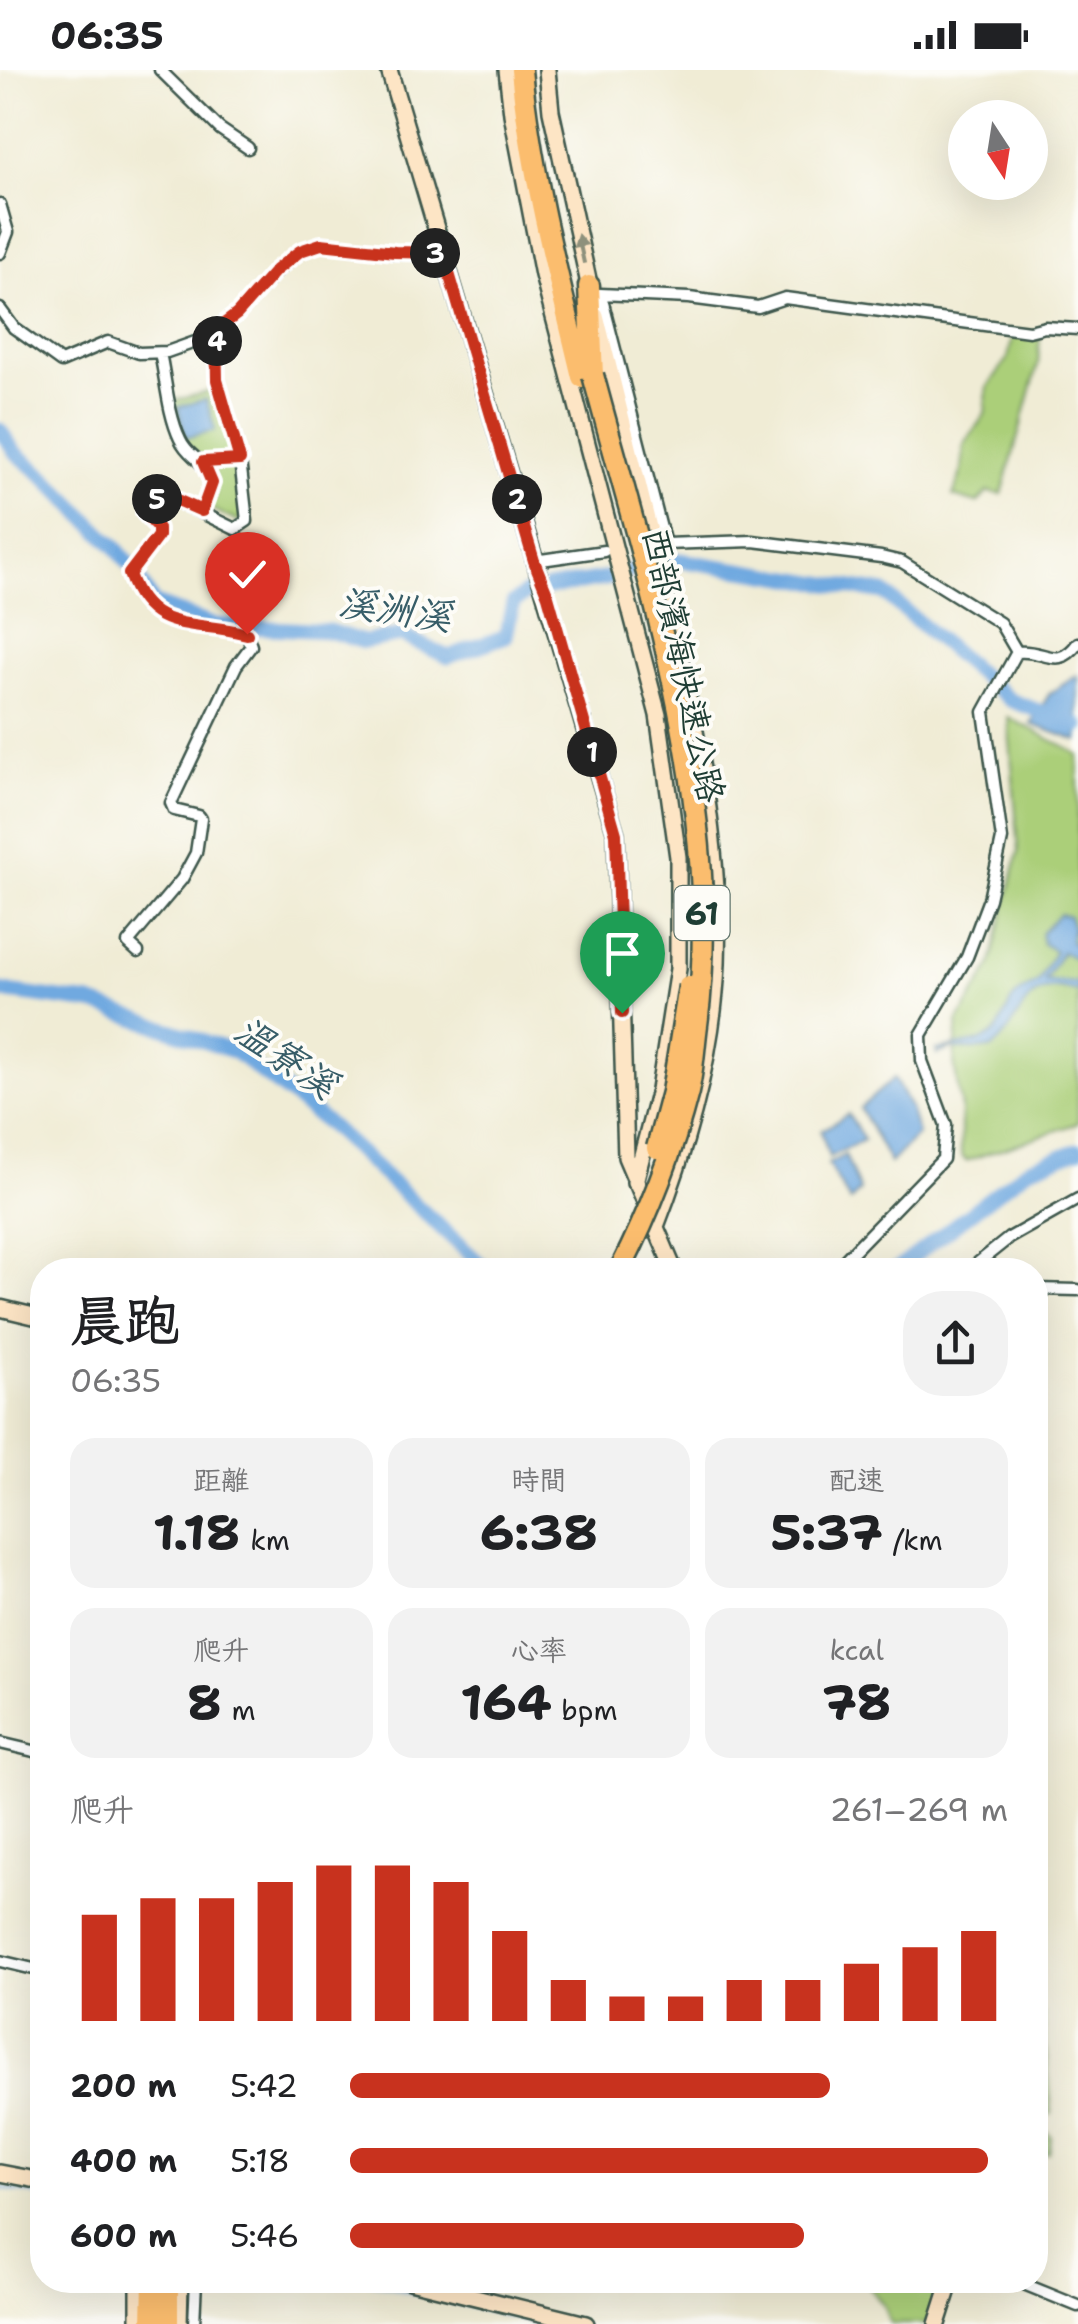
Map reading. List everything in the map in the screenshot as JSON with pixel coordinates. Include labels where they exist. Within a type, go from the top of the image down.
[{"type":"highway","name":"西部濱海快速公路","points":[[520,70],[545,215],[679,715],[692,779],[700,858],[704,974],[688,1089],[645,1220],[626,1258]]},
{"type":"highway","name":"西部濱海快速公路","points":[[534,70],[588,376],[670,719],[689,856],[691,970],[672,1092],[635,1212],[612,1258]]},
{"type":"highway","points":[[588,376],[595,290]]},
{"type":"highway","points":[[549,298],[588,376]]},
{"type":"highway","points":[[152,2293],[152,2324]]},
{"type":"highway","points":[[168,2293],[168,2324]]},
{"type":"street","points":[[160,70],[220,129],[248,148]]},
{"type":"street","points":[[390,70],[616,834],[626,1156],[668,1258]]},
{"type":"street","points":[[508,70],[516,132],[549,298],[610,552],[627,594],[658,715],[678,857],[678,969],[658,1090],[635,1184]]},
{"type":"street","points":[[547,70],[551,111],[706,776],[714,844],[717,937],[706,1056],[694,1114],[654,1229]]},
{"type":"street","points":[[0,204],[8,232],[0,253]]},
{"type":"street","points":[[0,309],[14,328],[61,362],[108,342],[139,354],[160,353],[198,341],[216,330],[300,251],[321,244],[443,253]]},
{"type":"street","points":[[595,290],[758,307],[785,298],[1029,331],[1068,326],[1078,329]]},
{"type":"street","points":[[595,290],[664,544],[753,541],[902,562],[1000,624],[1017,652]]},
{"type":"street","points":[[138,952],[128,942],[182,879],[196,853],[202,819],[174,810],[170,803],[236,666],[252,646],[247,634],[189,626],[152,612],[129,574],[158,536],[158,528],[144,513],[161,493],[235,529],[246,522],[240,460],[217,380],[216,330]]},
{"type":"street","points":[[160,353],[178,436],[185,448],[203,462],[212,483],[202,511]]},
{"type":"street","points":[[203,462],[240,460]]},
{"type":"street","points":[[534,561],[610,552]]},
{"type":"street","points":[[847,1258],[943,1159],[946,1125],[922,1061],[921,1036],[967,957],[989,900],[1002,839],[984,712],[1017,652],[1028,650],[1058,659],[1068,655],[1078,642]]},
{"type":"street","points":[[984,1258],[1009,1238],[1078,1199]]},
{"type":"street","points":[[1048,1290],[1078,1290]]},
{"type":"street","points":[[0,1308],[30,1315]]},
{"type":"street","points":[[0,1743],[30,1750]]},
{"type":"street","points":[[0,1961],[30,1968]]},
{"type":"street","points":[[0,2173],[30,2179]]},
{"type":"street","points":[[138,2324],[139,2293]]},
{"type":"street","points":[[179,2324],[180,2293]]},
{"type":"street","points":[[194,2324],[195,2293]]},
{"type":"street","points":[[459,2293],[586,2324]]},
{"type":"street","points":[[937,2324],[946,2293]]},
{"type":"street","points":[[1046,2293],[1078,2306]]},
{"type":"green space","points":[[1014,332],[1040,332],[1038,364],[1002,494],[988,492],[977,503],[953,496],[962,470],[964,445],[985,414],[987,388],[1008,358]]},
{"type":"green space","points":[[212,391],[224,414],[233,450],[244,517],[238,522],[207,507],[215,494],[213,466],[186,445],[173,401]]},
{"type":"green space","points":[[1008,717],[1078,754],[1078,1123],[966,1161],[961,1155],[961,1109],[954,1062],[958,1022],[991,966],[1019,851]]},
{"type":"green space","points":[[1048,2069],[1052,2113],[1048,2116]]},
{"type":"green space","points":[[874,2293],[938,2293],[928,2324],[890,2324]]},
{"type":"water","points":[[206,399],[215,430],[186,438],[178,407]]},
{"type":"water","points":[[1078,675],[1078,741],[1031,724],[1050,693]]},
{"type":"water","points":[[1059,914],[1069,916],[1073,927],[1070,941],[1078,948],[1078,960],[1062,952],[1045,981],[1078,983],[1078,992],[1044,990],[1033,996],[991,1049],[951,1049],[937,1054],[936,1050],[981,1041],[996,1032],[1012,1000],[1038,982],[1055,951],[1043,944],[1041,933]]},
{"type":"water","points":[[894,1078],[918,1134],[890,1163],[860,1108]]},
{"type":"water","points":[[848,1114],[864,1140],[829,1157],[821,1131]]},
{"type":"water","points":[[845,1155],[860,1191],[850,1202],[828,1164]]},
{"type":"waterway","name":"溪洲溪","points":[[0,430],[15,452],[116,548],[153,603],[213,625],[329,631],[364,642],[401,635],[448,657],[506,636],[513,603],[529,591],[610,578],[667,558],[884,593],[1010,700],[1078,726]]},
{"type":"waterway","name":"溫寮溪","points":[[0,991],[91,1003],[235,1052],[328,1124],[474,1258]]},
{"type":"waterway","name":"溫寮溪","points":[[912,1258],[1029,1168],[1078,1150]]},
{"type":"waterway","points":[[0,2188],[30,2194]]},
{"type":"waterway","points":[[187,2324],[188,2293]]},
{"type":"waterway","points":[[415,2293],[540,2324]]},
{"type":"route","points":[[247,634],[189,626],[152,612],[129,574],[158,536],[158,528],[144,513],[161,493],[202,511],[212,483],[203,462],[240,460],[217,380],[216,330],[300,251],[330,242],[366,250],[443,253],[616,834],[622,1013]]}]
